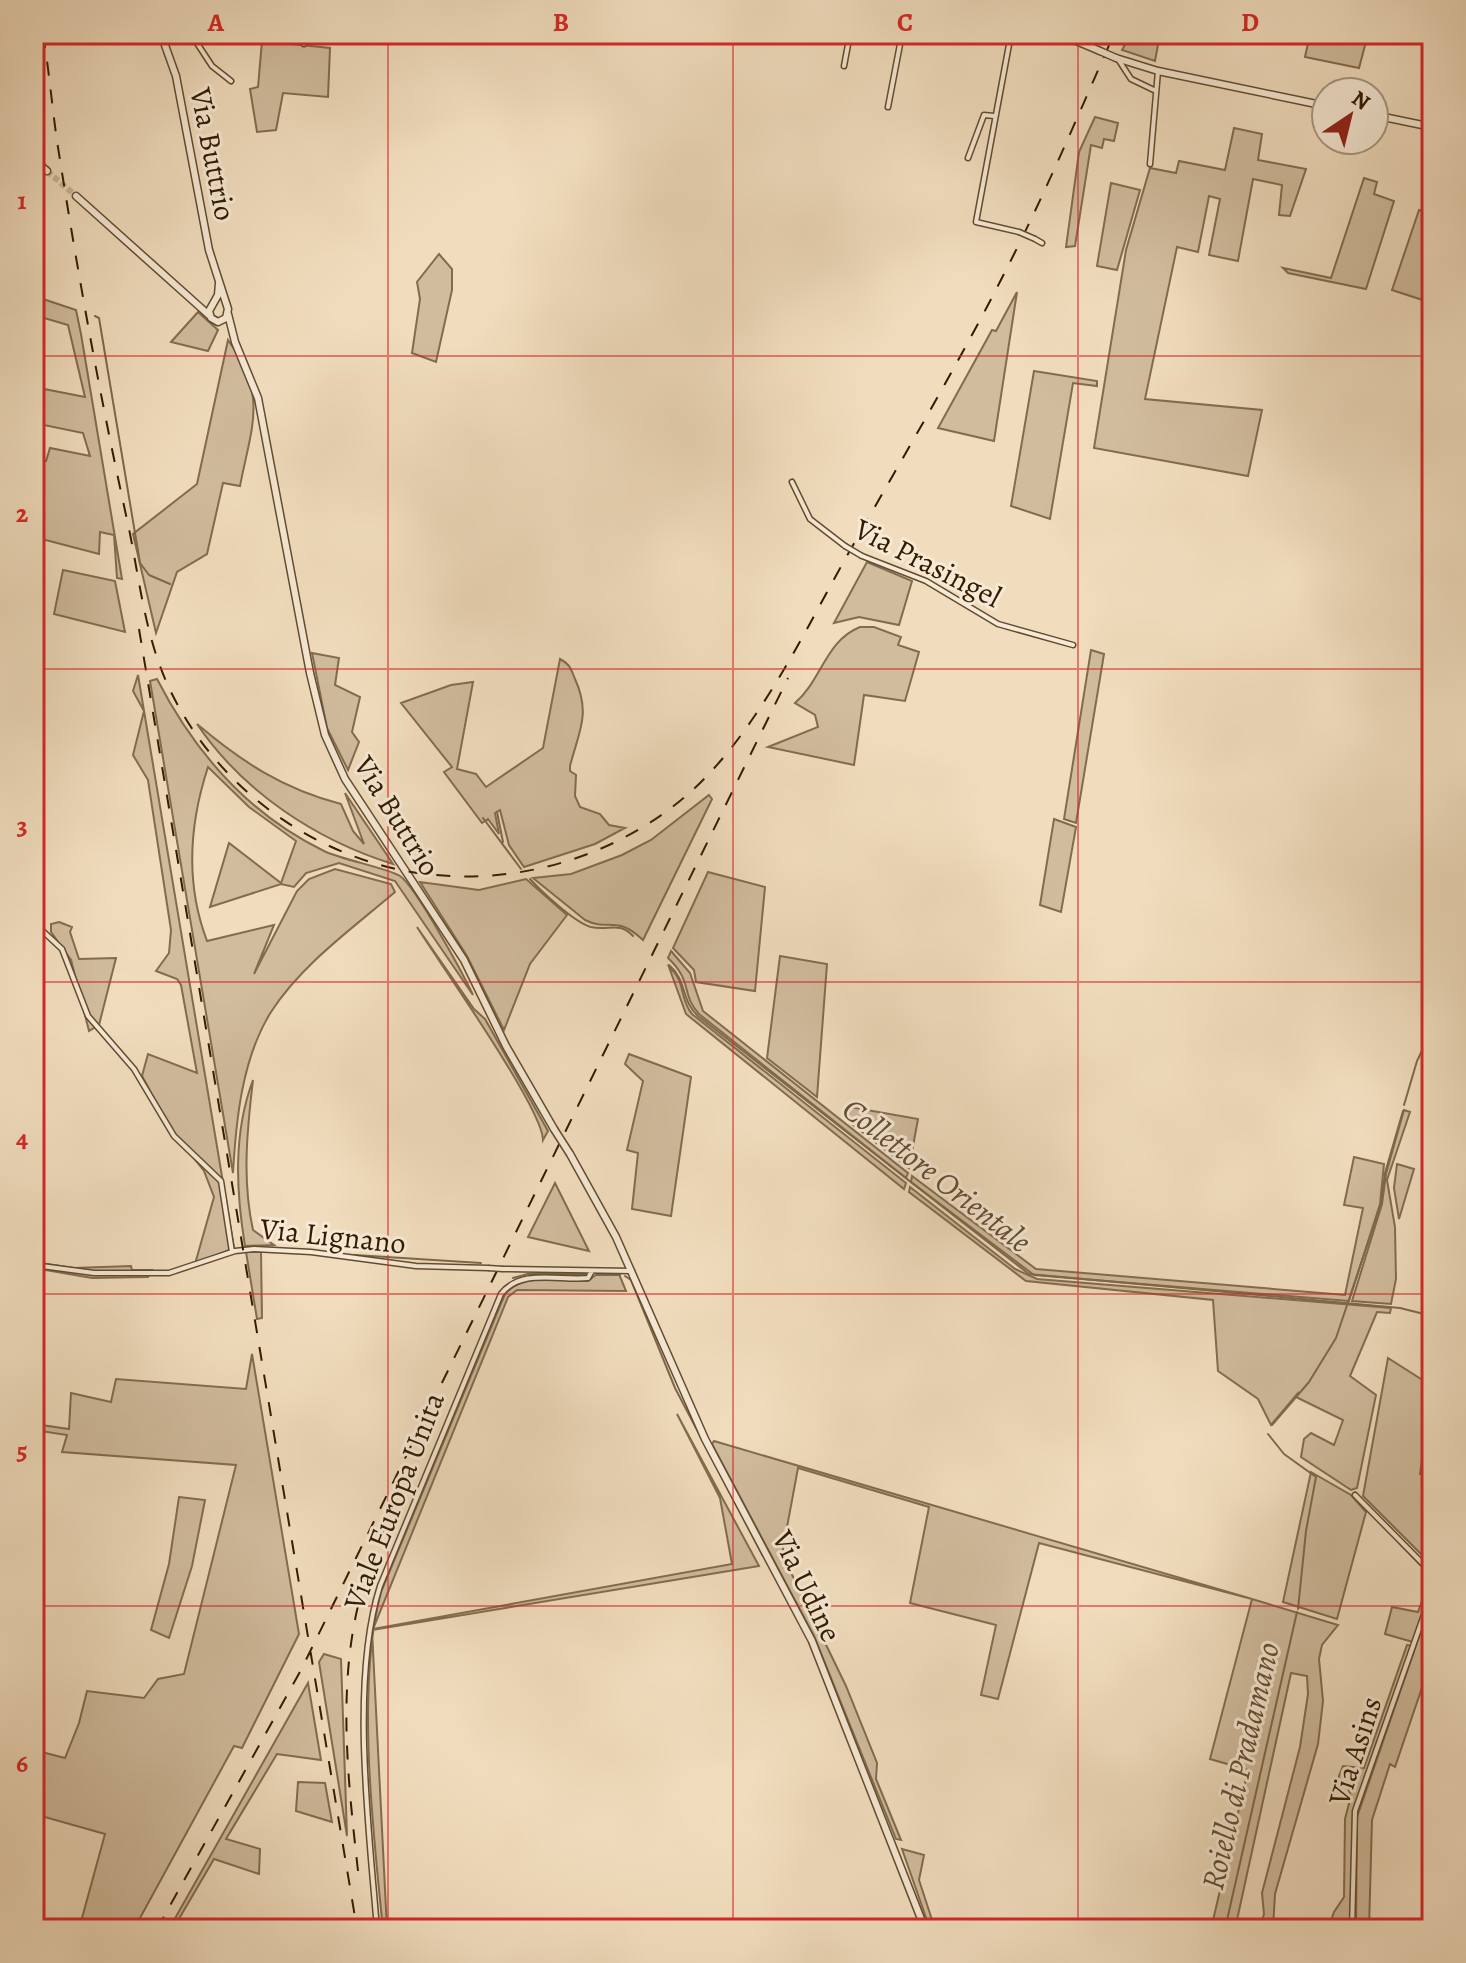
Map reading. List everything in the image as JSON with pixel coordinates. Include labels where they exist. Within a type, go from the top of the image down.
[{"type":"street","name":"Via Buttrio","points":[[161,34],[176,76],[207,241],[235,342],[258,398],[317,708],[339,768],[464,960],[506,1046],[570,1154],[632,1271]]},
{"type":"street","name":"Via Buttrio","points":[[191,34],[212,66],[231,81]]},
{"type":"street","points":[[304,44],[305,34]]},
{"type":"street","points":[[844,66],[850,34]]},
{"type":"street","points":[[888,107],[902,34]]},
{"type":"street","points":[[1011,34],[976,222],[1019,232],[1042,243]]},
{"type":"street","points":[[1060,34],[1158,71],[1310,103]]},
{"type":"street","points":[[1117,58],[1131,79],[1156,91]]},
{"type":"street","points":[[1150,164],[1158,71]]},
{"type":"street","points":[[968,158],[984,115],[994,116]]},
{"type":"street","points":[[1390,118],[1432,127]]},
{"type":"street","points":[[34,160],[47,171]]},
{"type":"street","name":"Via Buttrio","points":[[76,196],[218,322],[235,342]]},
{"type":"street","points":[[210,316],[219,283]]},
{"type":"street","points":[[190,299],[224,304]]},
{"type":"street","points":[[218,322],[228,314]]},
{"type":"street","name":"Via Prasingel","points":[[792,482],[810,519],[862,556],[926,581],[998,624],[1073,645]]},
{"type":"street","points":[[34,923],[62,949],[88,1016],[134,1069],[174,1136],[221,1181],[232,1252]]},
{"type":"street","name":"Via Lignano","points":[[34,1265],[94,1273],[169,1273],[232,1252],[290,1250],[416,1266],[632,1271]]},
{"type":"street","name":"Viale Europa Unita","points":[[377,1929],[365,1712],[367,1637],[380,1586],[501,1294],[512,1283],[524,1279],[588,1278],[592,1271]]},
{"type":"street","name":"Via Udine","points":[[632,1271],[698,1426],[812,1641],[925,1929]]},
{"type":"street","points":[[1355,1495],[1432,1573]]},
{"type":"street","name":"Via Asins","points":[[1352,1929],[1355,1811],[1432,1592]]},
{"type":"shaded area","points":[[1131,34],[1160,34],[1155,61],[1122,50]]},
{"type":"shaded area","points":[[1310,34],[1368,34],[1359,68],[1305,57]]},
{"type":"shaded area","points":[[262,41],[330,48],[328,97],[283,93],[276,130],[257,132],[250,89],[258,87]]},
{"type":"shaded area","points":[[1095,117],[1118,123],[1114,141],[1104,139],[1102,148],[1091,145],[1075,246],[1066,247],[1079,152]]},
{"type":"shaded area","points":[[1234,128],[1262,134],[1258,160],[1306,169],[1290,216],[1279,215],[1282,185],[1253,179],[1238,261],[1209,255],[1220,199],[1209,196],[1198,252],[1177,247],[1145,399],[1262,410],[1248,476],[1094,448],[1126,250],[1150,168],[1176,173],[1179,161],[1225,170]]},
{"type":"shaded area","points":[[1364,178],[1377,182],[1374,194],[1394,201],[1366,289],[1288,273],[1283,268],[1331,278]]},
{"type":"shaded area","points":[[1111,183],[1140,190],[1117,270],[1097,266]]},
{"type":"shaded area","points":[[1419,210],[1432,214],[1432,303],[1392,290]]},
{"type":"shaded area","points":[[439,254],[452,269],[452,290],[436,362],[412,353],[420,299],[417,282]]},
{"type":"shaded area","points":[[1017,292],[994,441],[938,428],[992,330],[996,331]]},
{"type":"shaded area","points":[[34,296],[76,310],[122,579],[117,578],[114,535],[100,532],[99,554],[34,537],[34,459],[46,461],[50,448],[90,456],[83,433],[34,423],[34,387],[85,397],[68,325],[34,315]]},
{"type":"shaded area","points":[[198,312],[218,330],[208,351],[171,342]]},
{"type":"shaded area","points":[[228,340],[240,360],[253,394],[252,427],[240,486],[223,483],[207,554],[177,572],[156,633],[133,534],[197,484]]},
{"type":"shaded area","points":[[1034,371],[1097,381],[1097,386],[1073,383],[1050,519],[1011,506]]},
{"type":"shaded area","points":[[867,562],[912,581],[899,625],[859,617],[834,623]]},
{"type":"shaded area","points":[[63,570],[115,581],[125,632],[54,614]]},
{"type":"shaded area","points":[[860,627],[874,627],[901,637],[898,645],[919,652],[905,701],[864,695],[854,765],[768,747],[818,727],[815,715],[795,703],[812,683],[831,651],[848,633]]},
{"type":"shaded area","points":[[1091,650],[1104,654],[1076,823],[1064,819]]},
{"type":"shaded area","points":[[312,653],[339,658],[335,685],[360,697],[352,732],[359,742],[348,770],[327,728]]},
{"type":"shaded area","points":[[560,659],[571,670],[582,702],[582,722],[570,766],[570,771],[576,775],[575,796],[580,807],[600,814],[609,825],[625,828],[595,844],[524,867],[509,845],[500,810],[495,813],[499,834],[488,819],[482,823],[444,772],[452,767],[401,703],[451,685],[473,682],[457,769],[476,774],[486,787],[543,748]]},
{"type":"shaded area","points":[[138,675],[234,1248],[195,1264],[214,1197],[204,1171],[170,1128],[142,1076],[148,1054],[197,1073],[181,985],[177,979],[156,971],[169,953],[171,930],[148,780],[133,755],[144,711],[133,691]]},
{"type":"shaded area","points":[[157,679],[206,756],[226,779],[271,819],[324,851],[385,870],[400,876],[407,883],[450,951],[473,995],[395,881],[339,863],[306,873],[294,887],[281,884],[210,907],[229,843],[281,883],[296,841],[249,807],[208,767],[194,832],[195,898],[207,941],[274,925],[254,974],[297,891],[309,879],[335,869],[391,884],[395,892],[313,962],[271,1012],[253,1049],[242,1090],[233,1173],[150,681]]},
{"type":"shaded area","points":[[197,724],[264,773],[300,791],[341,804],[353,831],[364,844],[345,793],[393,864],[336,842],[283,810],[236,771]]},
{"type":"shaded area","points":[[709,795],[712,799],[643,940],[619,925],[600,925],[585,920],[533,878],[571,874],[622,855],[651,840]]},
{"type":"shaded area","points":[[1054,819],[1076,827],[1061,912],[1040,905]]},
{"type":"shaded area","points":[[708,872],[765,887],[755,991],[696,982],[694,970],[673,948]]},
{"type":"shaded area","points":[[526,879],[567,915],[530,964],[504,1030],[467,956],[420,882],[479,890]]},
{"type":"shaded area","points":[[59,922],[72,927],[70,932],[79,959],[116,958],[99,1025],[89,1031],[71,960],[51,932],[51,924]]},
{"type":"shaded area","points":[[417,927],[474,1009],[485,1019],[548,1131],[543,1140],[538,1123],[509,1068]]},
{"type":"shaded area","points":[[671,951],[690,973],[703,1011],[908,1173],[906,1178],[699,1014],[690,1000],[681,974],[668,958]]},
{"type":"shaded area","points":[[780,956],[827,964],[817,1097],[767,1058]]},
{"type":"shaded area","points":[[669,967],[678,978],[692,1014],[906,1183],[904,1189],[686,1014]]},
{"type":"shaded area","points":[[629,1054],[691,1077],[671,1216],[632,1209],[638,1153],[627,1150],[643,1081],[625,1064]]},
{"type":"shaded area","points":[[253,1080],[247,1155],[250,1211],[253,1230],[274,1245],[245,1246],[242,1225],[238,1183],[239,1141]]},
{"type":"shaded area","points":[[850,1107],[918,1119],[909,1168],[848,1121]]},
{"type":"shaded area","points":[[1404,1110],[1410,1112],[1387,1180],[1395,1227],[1396,1279],[1391,1304],[1352,1301],[1382,1204],[1386,1174]]},
{"type":"shaded area","points":[[1354,1157],[1384,1164],[1380,1204],[1349,1301],[1034,1275],[911,1182],[912,1176],[1036,1269],[1345,1295],[1363,1208],[1344,1205]]},
{"type":"shaded area","points":[[1397,1164],[1414,1169],[1399,1219],[1394,1188]]},
{"type":"shaded area","points":[[555,1183],[589,1251],[528,1237]]},
{"type":"shaded area","points":[[910,1187],[1015,1269],[1037,1279],[1391,1308],[1390,1313],[1377,1312],[1350,1376],[1376,1395],[1357,1488],[1351,1490],[1301,1457],[1304,1439],[1311,1433],[1334,1445],[1343,1420],[1296,1397],[1299,1392],[1271,1425],[1258,1399],[1218,1371],[1213,1300],[1026,1281],[909,1192]]},
{"type":"shaded area","points":[[246,1252],[261,1252],[262,1318],[257,1319]]},
{"type":"shaded area","points":[[34,1262],[73,1268],[131,1266],[132,1270],[152,1270],[148,1277],[92,1278],[34,1268]]},
{"type":"shaded area","points":[[597,1274],[619,1274],[626,1291],[517,1290],[508,1297],[374,1626],[381,1592],[505,1294],[513,1287],[532,1280],[588,1281]]},
{"type":"shaded area","points":[[252,1354],[299,1634],[242,1748],[234,1746],[134,1929],[79,1929],[105,1834],[34,1814],[34,1750],[65,1758],[87,1691],[144,1698],[158,1679],[184,1674],[236,1465],[62,1452],[67,1435],[34,1430],[34,1424],[69,1429],[71,1393],[111,1402],[116,1379],[246,1389]]},
{"type":"shaded area","points":[[1388,1358],[1432,1386],[1432,1425],[1427,1424],[1420,1474],[1432,1477],[1432,1565],[1363,1496]]},
{"type":"shaded area","points":[[677,1414],[759,1566],[373,1630],[732,1564],[720,1498]]},
{"type":"shaded area","points":[[714,1441],[1252,1599],[1039,1543],[998,1699],[981,1695],[996,1625],[910,1603],[929,1507],[798,1468],[782,1554],[846,1686],[877,1763],[876,1779],[901,1840],[896,1839],[814,1636],[712,1444]]},
{"type":"shaded area","points":[[1311,1472],[1351,1495],[1366,1512],[1337,1619],[1283,1602]]},
{"type":"shaded area","points":[[179,1497],[205,1500],[192,1566],[169,1638],[151,1630],[169,1564]]},
{"type":"shaded area","points":[[1399,1543],[1432,1575],[1432,1589],[1413,1642],[1385,1634],[1392,1607],[1418,1612],[1431,1576]]},
{"type":"shaded area","points":[[1252,1599],[1338,1625],[1322,1645],[1319,1659],[1323,1701],[1318,1744],[1275,1894],[1273,1929],[1259,1929],[1264,1914],[1262,1893],[1300,1747],[1308,1694],[1307,1676],[1291,1673],[1235,1929],[1211,1929],[1248,1770],[1210,1759]]},
{"type":"shaded area","points":[[1432,1599],[1432,1658],[1395,1767],[1390,1764],[1372,1820],[1369,1929],[1356,1929],[1357,1817]]},
{"type":"shaded area","points":[[372,1640],[387,1929],[383,1929],[369,1759]]},
{"type":"shaded area","points":[[1407,1645],[1412,1646],[1353,1812],[1350,1929],[1328,1929],[1344,1897],[1345,1819],[1351,1796],[1347,1786],[1337,1781],[1343,1766],[1364,1768]]},
{"type":"shaded area","points":[[324,1654],[341,1659],[347,1836],[319,1662]]},
{"type":"shaded area","points":[[308,1683],[321,1760],[277,1754],[226,1839],[260,1849],[259,1874],[214,1859],[173,1929],[169,1929]]},
{"type":"shaded area","points":[[298,1782],[325,1783],[332,1822],[296,1811]]},
{"type":"shaded area","points":[[902,1849],[924,1855],[919,1880],[935,1929],[930,1929]]},
{"type":"waterway","name":"Collettore Orientale","points":[[95,316],[99,318],[140,563],[149,575],[170,584]]},
{"type":"waterway","points":[[497,812],[503,842]]},
{"type":"waterway","name":"Collettore Orientale","points":[[483,818],[521,869]]},
{"type":"waterway","name":"Collettore Orientale","points":[[530,879],[576,920],[591,927],[623,929],[633,936]]},
{"type":"waterway","name":"Collettore Orientale","points":[[669,965],[679,977],[689,1004],[698,1016],[1029,1274],[1400,1308],[1432,1316]]},
{"type":"waterway","name":"Roiello di Pradamano","points":[[1404,1105],[1417,1061],[1432,1030]]},
{"type":"waterway","name":"Roiello di Pradamano","points":[[1272,1425],[1309,1382],[1336,1338],[1381,1204],[1385,1173],[1403,1111]]},
{"type":"waterway","points":[[355,1255],[481,1263]]},
{"type":"waterway","points":[[513,1278],[528,1274],[586,1274]]},
{"type":"waterway","points":[[596,1275],[620,1275]]},
{"type":"waterway","points":[[625,1276],[631,1280],[675,1388],[763,1556]]},
{"type":"waterway","name":"Roiello di Pradamano","points":[[1268,1434],[1284,1454],[1316,1477],[1306,1531],[1298,1609]]},
{"type":"waterway","name":"Roiello di Pradamano","points":[[1225,1929],[1297,1612]]},
{"type":"tunnel","points":[[47,171],[76,196]]},
{"type":"railway","points":[[43,34],[57,141],[99,381],[149,631],[171,692],[210,753],[262,804],[292,825],[323,843],[392,868],[431,875],[470,876],[509,874],[548,866],[585,855],[621,839],[655,820],[686,796],[735,744],[795,650],[987,306],[1062,153],[1114,34]]},
{"type":"railway","points":[[139,629],[357,1929]]},
{"type":"railway","points":[[157,1929],[301,1670],[788,678]]},
{"type":"railway","points":[[358,1871],[348,1768],[349,1665],[360,1598],[392,1506]]}]
